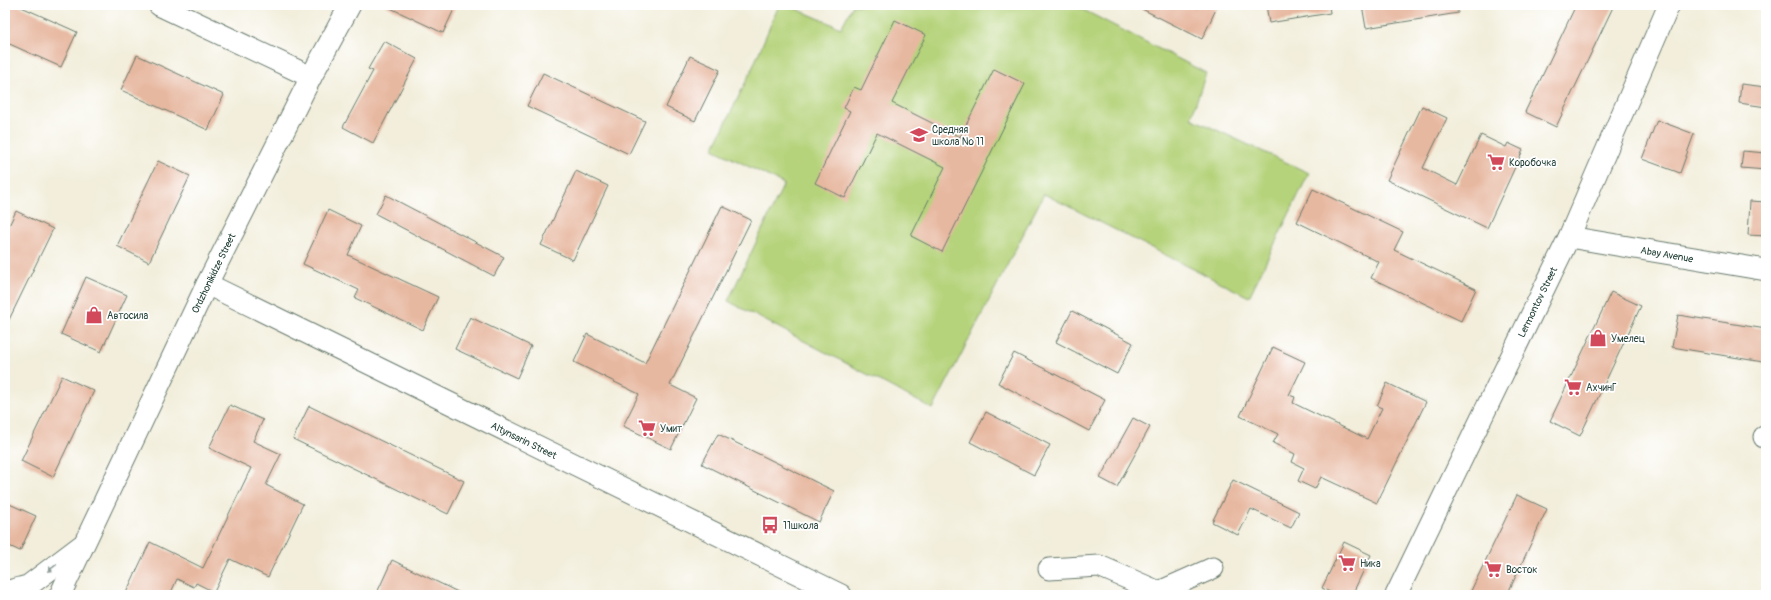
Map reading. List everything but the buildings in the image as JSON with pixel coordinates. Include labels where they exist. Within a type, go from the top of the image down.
[{"type":"street","points":[[159,5],[311,77]]},
{"type":"street","name":"Ordzhonikidze Street","points":[[60,595],[207,284],[311,77],[350,5]]},
{"type":"street","name":"Lermontov Street","points":[[1396,595],[1569,237],[1669,5]]},
{"type":"street","name":"Abay Avenue","points":[[1569,237],[1766,270]]},
{"type":"street","name":"Altynsarin Street","points":[[207,284],[841,595]]},
{"type":"street","points":[[5,592],[28,586],[83,545]]},
{"type":"street","points":[[1050,569],[1099,566],[1159,592],[1213,568]]},
{"type":"green space","points":[[779,5],[787,5],[841,28],[853,5],[1074,5],[1206,73],[1191,118],[1309,173],[1249,297],[1044,194],[933,409],[728,301],[784,184],[713,149],[752,69]]},
{"type":"place","name":"Средняя школа № 11","points":[[919,135]]},
{"type":"place","name":"Коробочка","points":[[1496,162]]},
{"type":"place","name":"Автосила","points":[[94,315]]},
{"type":"place","name":"Умелец","points":[[1598,338]]},
{"type":"place","name":"АхчинГ","points":[[1573,387]]},
{"type":"place","name":"Умит","points":[[647,428]]},
{"type":"place","name":"11школа","points":[[770,525]]},
{"type":"place","name":"Ника","points":[[1347,563]]},
{"type":"place","name":"Восток","points":[[1493,569]]}]
